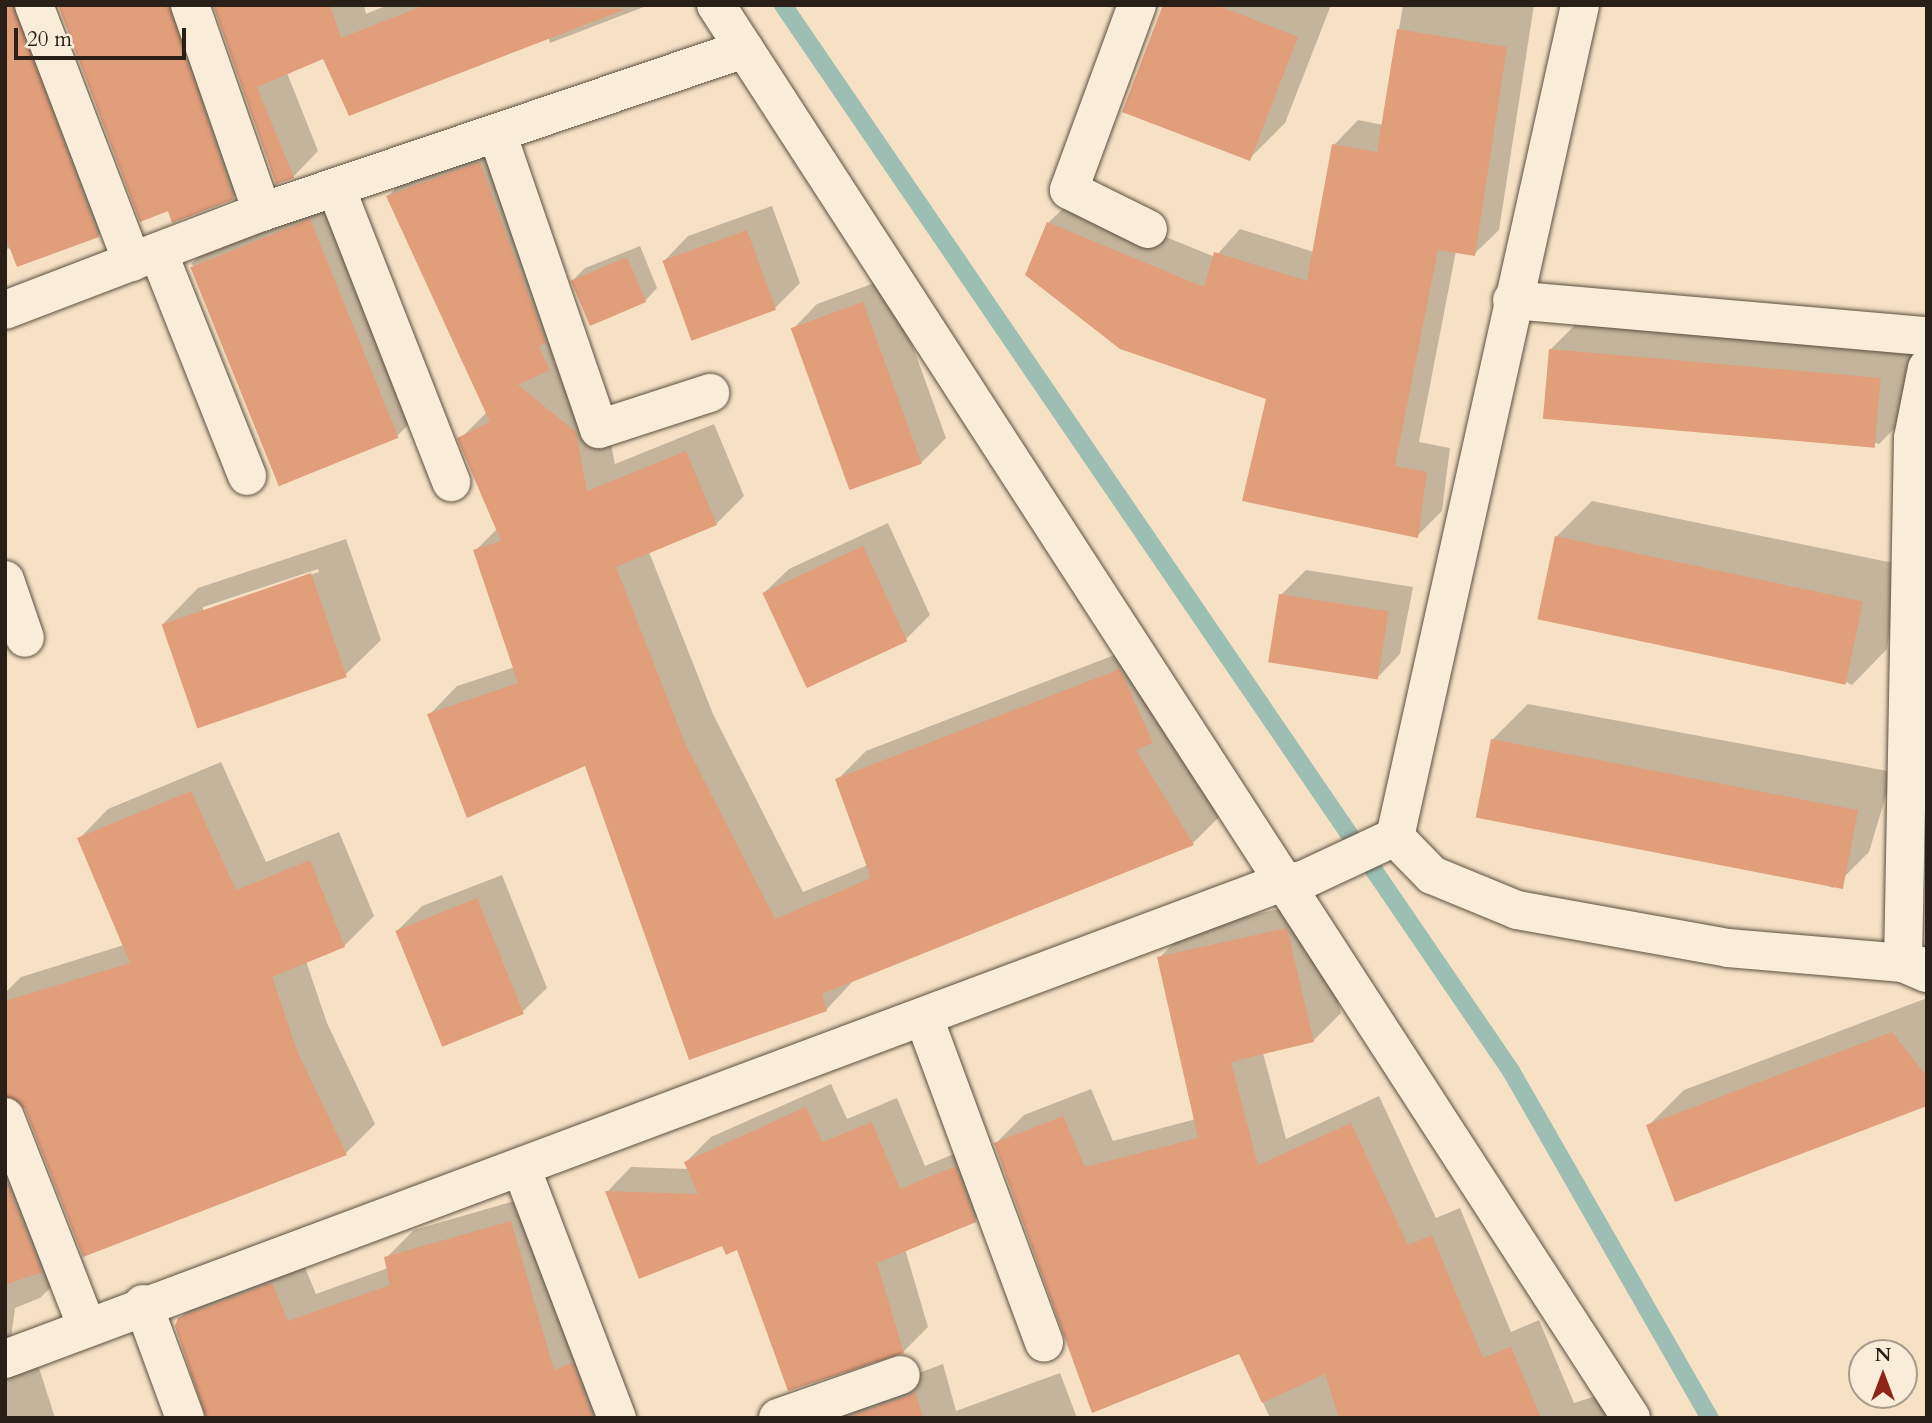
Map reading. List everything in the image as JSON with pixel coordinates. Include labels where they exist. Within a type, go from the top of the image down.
[{"type":"street","points":[[34,5],[145,257],[247,476]]},
{"type":"street","points":[[190,5],[262,212]]},
{"type":"street","points":[[716,5],[1292,882],[1631,1418]]},
{"type":"street","points":[[1136,5],[1069,190],[1148,229]]},
{"type":"street","points":[[1395,837],[1512,300],[1580,5]]},
{"type":"street","points":[[5,310],[262,212],[744,49]]},
{"type":"street","points":[[496,133],[599,429],[710,393]]},
{"type":"street","points":[[336,188],[451,482]]},
{"type":"street","points":[[1512,300],[1927,336]]},
{"type":"street","points":[[1395,837],[1432,876],[1517,910],[1728,948],[1919,968],[1913,438],[1927,368]]},
{"type":"street","points":[[5,580],[25,638]]},
{"type":"street","points":[[5,1359],[143,1304],[1292,882],[1395,837]]},
{"type":"street","points":[[924,1018],[1044,1342]]},
{"type":"street","points":[[5,1117],[87,1327]]},
{"type":"street","points":[[521,1167],[617,1418]]},
{"type":"street","points":[[143,1304],[185,1418]]},
{"type":"street","points":[[778,1418],[901,1375]]},
{"type":"building","points":[[5,5],[13,5],[99,237],[17,267],[5,236]]},
{"type":"building","points":[[58,5],[169,5],[234,199],[172,223],[168,211],[140,222]]},
{"type":"building","points":[[213,5],[330,5],[341,38],[425,5],[626,9],[349,116],[323,59],[257,87],[294,178],[276,184]]},
{"type":"building","points":[[1163,5],[1217,5],[1298,37],[1250,161],[1122,112]]},
{"type":"building","points":[[1397,29],[1507,47],[1475,256],[1438,250],[1395,466],[1427,472],[1418,538],[1242,501],[1266,399],[1120,349],[1025,275],[1047,222],[1204,287],[1214,252],[1307,281],[1332,144],[1377,152]]},
{"type":"building","points":[[480,162],[546,343],[539,346],[550,370],[518,385],[576,432],[587,491],[686,451],[717,525],[616,567],[685,743],[775,919],[871,878],[835,779],[1120,669],[1153,743],[1136,750],[1194,845],[822,994],[827,1011],[689,1060],[585,766],[467,818],[427,714],[518,683],[473,550],[501,541],[457,438],[490,422],[386,196]]},
{"type":"building","points":[[310,219],[398,438],[279,486],[190,267]]},
{"type":"building","points":[[747,230],[776,310],[691,341],[662,261]]},
{"type":"building","points":[[627,257],[646,302],[590,326],[571,281]]},
{"type":"building","points":[[863,302],[922,464],[849,490],[791,328]]},
{"type":"building","points":[[1549,349],[1881,378],[1875,448],[1543,419]]},
{"type":"building","points":[[1555,536],[1863,601],[1845,685],[1537,619]]},
{"type":"building","points":[[863,546],[907,641],[807,688],[762,593]]},
{"type":"building","points":[[311,573],[347,677],[197,728],[162,624]]},
{"type":"building","points":[[1279,594],[1389,611],[1378,680],[1268,662]]},
{"type":"building","points":[[1491,739],[1858,810],[1843,889],[1476,818]]},
{"type":"building","points":[[191,791],[236,890],[310,860],[345,947],[272,977],[298,1053],[347,1155],[83,1257],[25,1109],[5,1096],[5,1001],[130,963],[77,838]]},
{"type":"building","points":[[477,898],[524,1014],[442,1047],[395,931]]},
{"type":"building","points":[[1287,928],[1314,1042],[1231,1062],[1258,1165],[1351,1123],[1408,1245],[1432,1235],[1483,1358],[1511,1347],[1541,1418],[1339,1418],[1325,1374],[1262,1403],[1239,1354],[1092,1413],[994,1143],[1063,1116],[1085,1167],[1198,1138],[1157,957]]},
{"type":"building","points":[[1892,1032],[1927,1077],[1927,1106],[1675,1202],[1646,1125]]},
{"type":"building","points":[[806,1107],[822,1142],[872,1122],[900,1189],[956,1166],[976,1222],[877,1263],[904,1353],[788,1391],[737,1250],[726,1255],[722,1246],[639,1279],[605,1191],[698,1194],[684,1162]]},
{"type":"building","points":[[5,1178],[42,1272],[5,1285]]},
{"type":"building","points":[[511,1221],[554,1370],[573,1363],[593,1418],[206,1418],[175,1326],[178,1318],[272,1283],[288,1321],[390,1285],[384,1257]]},
{"type":"building","points":[[915,1391],[923,1418],[845,1418],[908,1396]]},
{"type":"waterway","points":[[783,5],[1511,1071],[1710,1418]]}]
